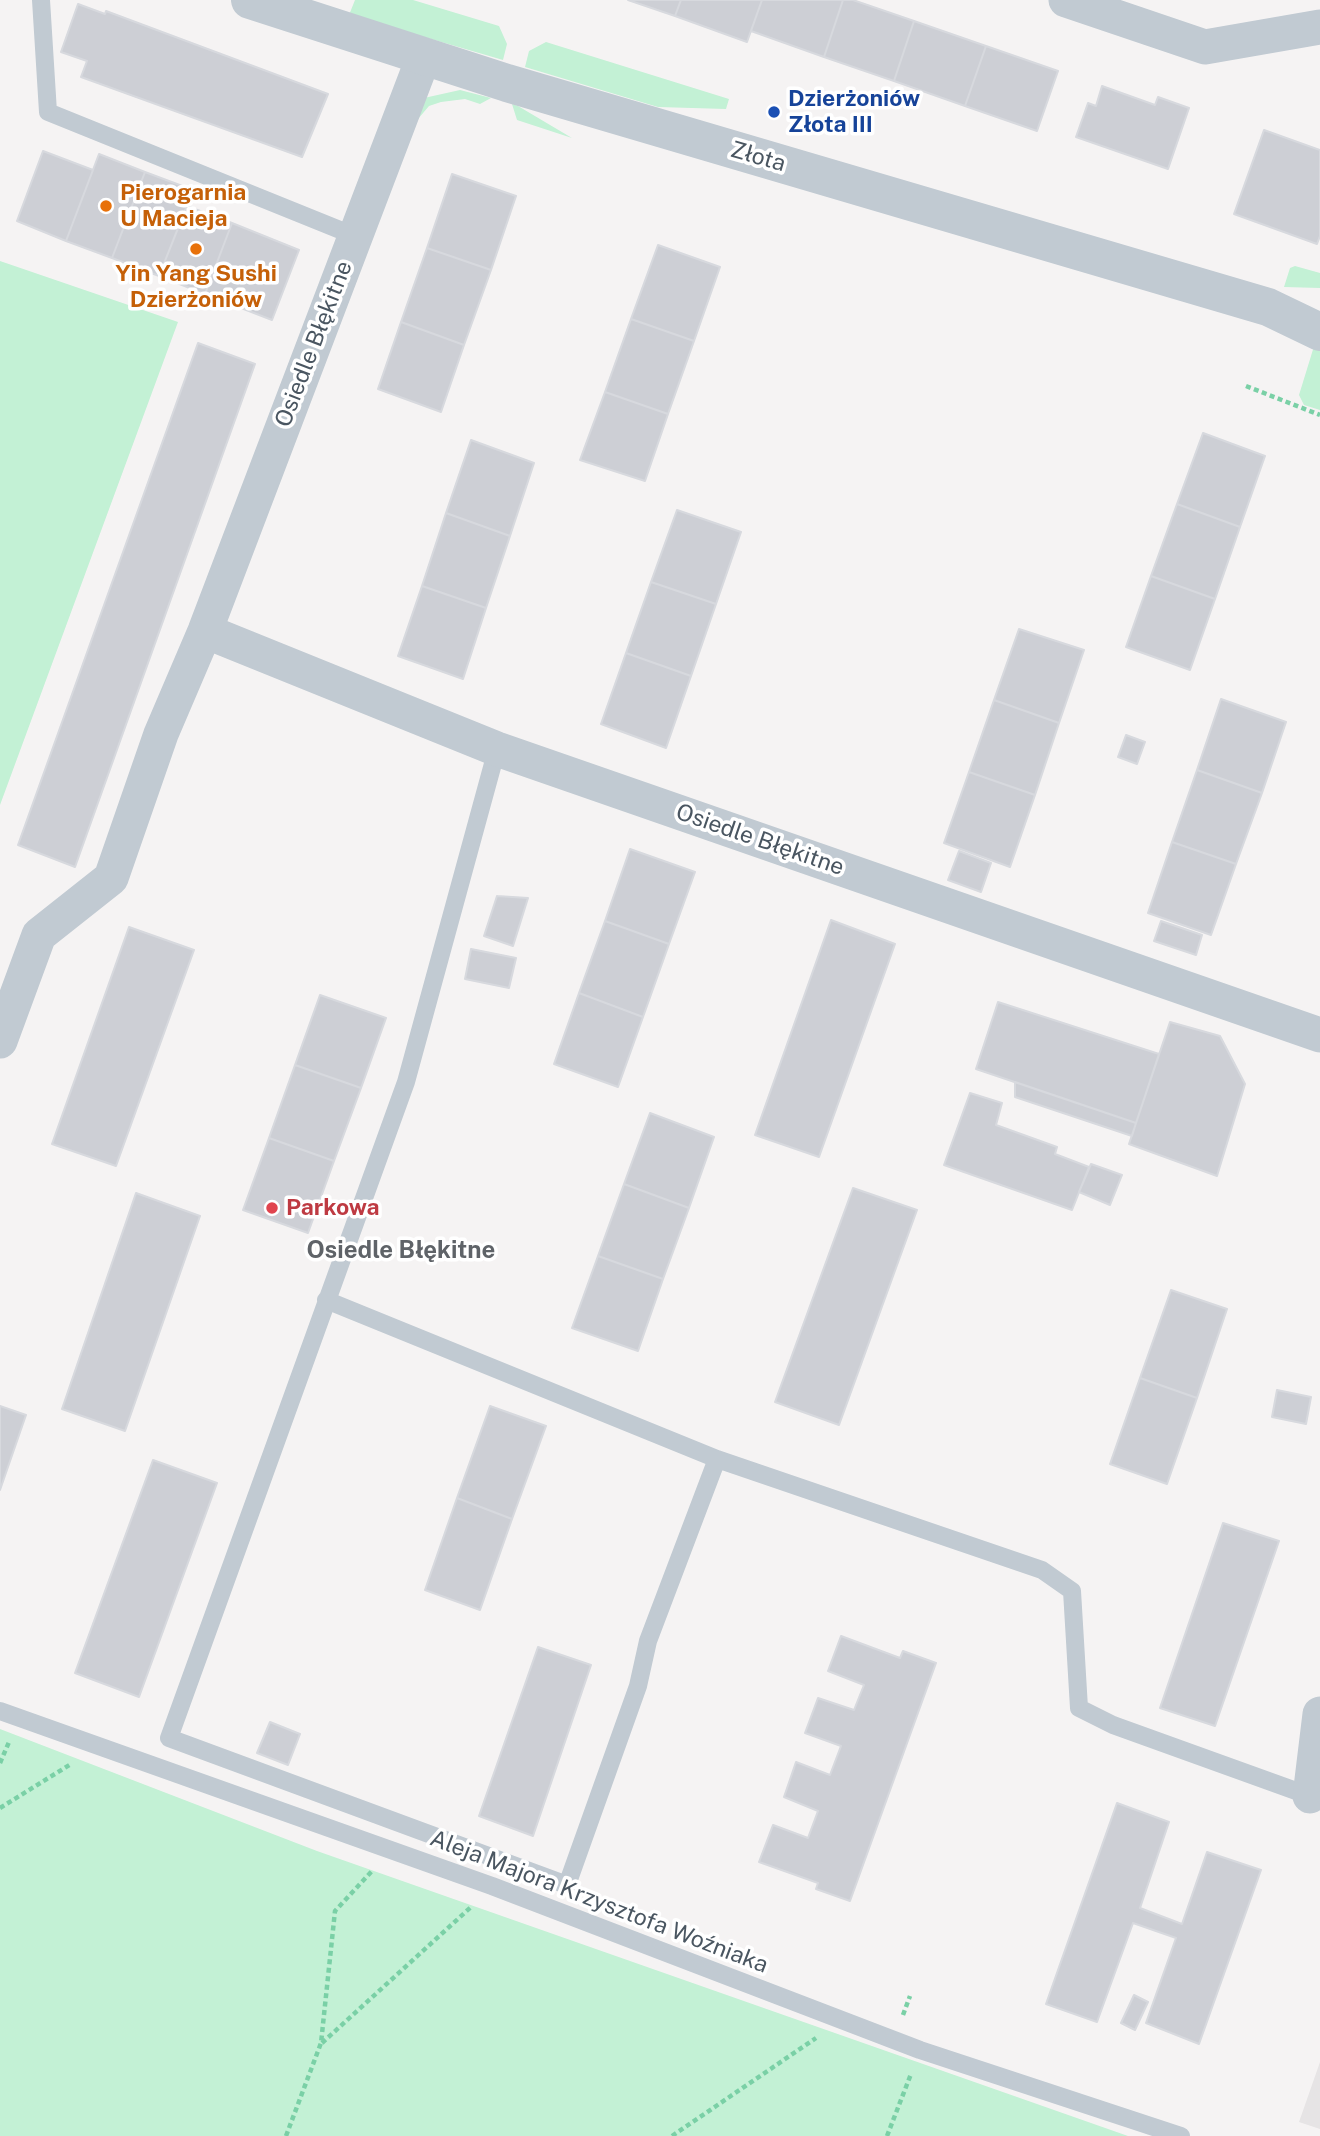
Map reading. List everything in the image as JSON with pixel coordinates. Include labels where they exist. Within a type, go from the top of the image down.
[{"type":"street","name":"Złota","points":[[250,0],[424,56],[1268,307],[1320,332]]},
{"type":"street","points":[[1066,0],[1205,47],[1320,27]]},
{"type":"street","name":"Osiedle Błękitne","points":[[0,1041],[40,935],[111,878],[161,734],[205,631],[424,56]]},
{"type":"street","name":"Złota","points":[[1268,307],[1320,308]]},
{"type":"street","name":"Osiedle Błękitne","points":[[205,631],[497,749],[1320,1035]]},
{"type":"street","points":[[1310,1796],[1320,1714]]},
{"type":"lane","points":[[41,0],[48,111],[355,236]]},
{"type":"lane","points":[[497,749],[406,1082],[169,1738],[567,1885],[638,1685],[649,1641],[717,1459]]},
{"type":"lane","points":[[326,1300],[717,1459],[1042,1570],[1072,1591],[1079,1708],[1114,1725],[1310,1796]]},
{"type":"lane","name":"Aleja Majora Krzysztofa Woźniaka","points":[[0,1711],[492,1886],[920,2050],[1181,2136]]},
{"type":"path","points":[[1246,386],[1320,415]]},
{"type":"path","points":[[0,1808],[99,1746]]},
{"type":"path","points":[[286,2136],[321,2043],[335,1911],[393,1851]]},
{"type":"path","points":[[321,2043],[358,2013],[492,1886]]},
{"type":"path","points":[[672,2136],[842,2020]]},
{"type":"path","points":[[887,2136],[920,2050]]},
{"type":"shaded area","points":[[1320,2062],[1320,2129],[1299,2122]]},
{"type":"green space","points":[[355,0],[413,0],[499,26],[507,44],[503,60],[349,15]]},
{"type":"green space","points":[[546,42],[729,99],[726,109],[658,107],[525,67],[529,51]]},
{"type":"green space","points":[[460,90],[491,98],[480,104],[465,99],[441,102],[429,106],[418,119],[424,98]]},
{"type":"green space","points":[[512,104],[518,106],[572,138],[517,120]]},
{"type":"green space","points":[[0,261],[178,322],[0,805]]},
{"type":"green space","points":[[1295,266],[1320,273],[1320,288],[1284,287],[1290,268]]},
{"type":"green space","points":[[1315,343],[1320,344],[1320,410],[1304,405],[1299,395]]},
{"type":"green space","points":[[0,1729],[317,1851],[1128,2136],[0,2136]]},
{"type":"building","points":[[628,0],[681,0],[675,16]]},
{"type":"building","points":[[681,0],[762,0],[747,42],[675,16]]},
{"type":"building","points":[[762,0],[843,0],[824,57],[751,31]]},
{"type":"building","points":[[843,0],[853,0],[914,21],[894,81],[824,57]]},
{"type":"building","points":[[78,4],[105,14],[106,11],[328,94],[302,157],[81,77],[87,61],[61,52]]},
{"type":"building","points":[[914,21],[986,46],[965,106],[894,81]]},
{"type":"building","points":[[986,46],[1058,71],[1037,131],[965,106]]},
{"type":"building","points":[[1102,86],[1155,105],[1158,97],[1189,108],[1168,169],[1076,137],[1088,103],[1096,106]]},
{"type":"building","points":[[1264,130],[1320,150],[1320,236],[1317,244],[1234,214]]},
{"type":"building","points":[[43,151],[93,170],[66,241],[17,221]]},
{"type":"building","name":"Pierogarnia U Macieja","points":[[99,154],[145,172],[112,258],[66,241]]},
{"type":"building","points":[[145,172],[193,190],[159,276],[112,258]]},
{"type":"building","points":[[452,174],[516,196],[491,270],[427,248]]},
{"type":"building","name":"Yin Yang Sushi Dzierżoniów","points":[[187,206],[232,223],[205,294],[159,276]]},
{"type":"building","points":[[232,223],[299,250],[272,320],[205,294]]},
{"type":"building","points":[[658,245],[720,267],[694,341],[631,319]]},
{"type":"building","points":[[427,248],[491,270],[464,345],[401,322]]},
{"type":"building","points":[[631,319],[694,341],[668,414],[605,392]]},
{"type":"building","points":[[401,322],[464,345],[441,412],[378,389]]},
{"type":"building","points":[[198,343],[255,364],[75,867],[18,845]]},
{"type":"building","points":[[605,392],[668,414],[645,481],[580,460]]},
{"type":"building","points":[[1203,433],[1265,456],[1240,527],[1177,504]]},
{"type":"building","points":[[471,440],[534,463],[510,536],[446,513]]},
{"type":"building","points":[[1177,504],[1240,527],[1215,599],[1151,576]]},
{"type":"building","points":[[677,510],[741,532],[716,604],[651,582]]},
{"type":"building","points":[[446,513],[510,536],[486,608],[422,586]]},
{"type":"building","points":[[1151,576],[1215,599],[1190,670],[1126,647]]},
{"type":"building","points":[[651,582],[716,604],[691,676],[626,653]]},
{"type":"building","points":[[422,586],[486,608],[463,679],[398,656]]},
{"type":"building","points":[[1019,629],[1084,650],[1059,723],[994,700]]},
{"type":"building","points":[[626,653],[691,676],[666,748],[601,724]]},
{"type":"building","points":[[1221,699],[1286,722],[1262,793],[1197,770]]},
{"type":"building","points":[[994,700],[1059,723],[1035,795],[969,772]]},
{"type":"building","points":[[1126,735],[1145,742],[1137,764],[1118,757]]},
{"type":"building","points":[[1197,770],[1262,793],[1236,864],[1172,842]]},
{"type":"building","points":[[969,772],[1035,795],[1010,867],[944,843]]},
{"type":"building","points":[[1172,842],[1236,864],[1211,935],[1148,913]]},
{"type":"building","points":[[630,849],[695,872],[669,944],[605,921]]},
{"type":"building","points":[[959,851],[991,863],[981,892],[948,880]]},
{"type":"building","points":[[497,896],[528,898],[513,946],[484,936]]},
{"type":"building","points":[[831,920],[895,944],[819,1157],[755,1135]]},
{"type":"building","points":[[605,921],[669,944],[643,1017],[579,993]]},
{"type":"building","points":[[1161,921],[1202,935],[1196,955],[1154,941]]},
{"type":"building","points":[[129,927],[194,950],[116,1166],[52,1144]]},
{"type":"building","points":[[471,949],[516,958],[509,988],[465,979]]},
{"type":"building","points":[[579,993],[643,1017],[618,1087],[554,1064]]},
{"type":"building","points":[[320,995],[386,1018],[361,1088],[295,1065]]},
{"type":"building","points":[[998,1002],[1159,1054],[1136,1123],[976,1069]]},
{"type":"building","points":[[1170,1022],[1220,1036],[1245,1084],[1217,1176],[1129,1144]]},
{"type":"building","points":[[295,1065],[361,1088],[334,1161],[269,1138]]},
{"type":"building","points":[[1015,1082],[1136,1123],[1132,1136],[1015,1097]]},
{"type":"building","points":[[970,1093],[1002,1103],[996,1125],[1057,1147],[1055,1154],[1089,1167],[1072,1210],[944,1165]]},
{"type":"building","points":[[650,1113],[714,1137],[689,1208],[624,1184]]},
{"type":"building","points":[[269,1138],[334,1161],[308,1233],[243,1210]]},
{"type":"building","points":[[1091,1164],[1122,1175],[1110,1205],[1079,1192]]},
{"type":"building","points":[[624,1184],[689,1208],[663,1279],[598,1256]]},
{"type":"building","points":[[853,1188],[917,1210],[839,1425],[775,1402]]},
{"type":"building","points":[[136,1193],[200,1216],[125,1431],[62,1409]]},
{"type":"building","points":[[598,1256],[663,1279],[638,1351],[572,1328]]},
{"type":"building","points":[[1171,1290],[1227,1309],[1197,1398],[1140,1378]]},
{"type":"building","points":[[1140,1378],[1197,1398],[1167,1484],[1110,1464]]},
{"type":"building","points":[[1277,1390],[1311,1397],[1306,1424],[1272,1417]]},
{"type":"building","points":[[0,1406],[26,1415],[0,1490]]},
{"type":"building","points":[[490,1406],[546,1426],[512,1519],[457,1498]]},
{"type":"building","points":[[153,1460],[217,1483],[139,1697],[75,1673]]},
{"type":"building","points":[[457,1498],[512,1519],[480,1610],[425,1590]]},
{"type":"building","points":[[1223,1523],[1279,1541],[1215,1726],[1160,1708]]},
{"type":"building","points":[[841,1636],[900,1658],[903,1651],[936,1663],[850,1901],[816,1889],[818,1883],[759,1862],[773,1825],[808,1838],[818,1811],[784,1797],[796,1762],[830,1775],[841,1746],[805,1733],[818,1698],[854,1710],[864,1685],[828,1671]]},
{"type":"building","points":[[538,1647],[591,1665],[533,1836],[479,1816]]},
{"type":"building","points":[[270,1722],[300,1734],[288,1765],[257,1753]]},
{"type":"building","points":[[1117,1803],[1169,1822],[1140,1908],[1182,1924],[1207,1852],[1261,1870],[1199,2044],[1146,2023],[1176,1938],[1133,1923],[1097,2022],[1046,2004]]},
{"type":"building","points":[[1134,1995],[1148,2002],[1135,2030],[1121,2023]]},
{"type":"place","name":"Dzierżoniów Złota III","points":[[774,112]]},
{"type":"place","name":"Pierogarnia U Macieja","points":[[106,206]]},
{"type":"place","name":"Yin Yang Sushi Dzierżoniów","points":[[196,249]]},
{"type":"place","name":"Parkowa","points":[[272,1208]]},
{"type":"district","name":"Osiedle Błękitne","points":[[401,1251]]}]
